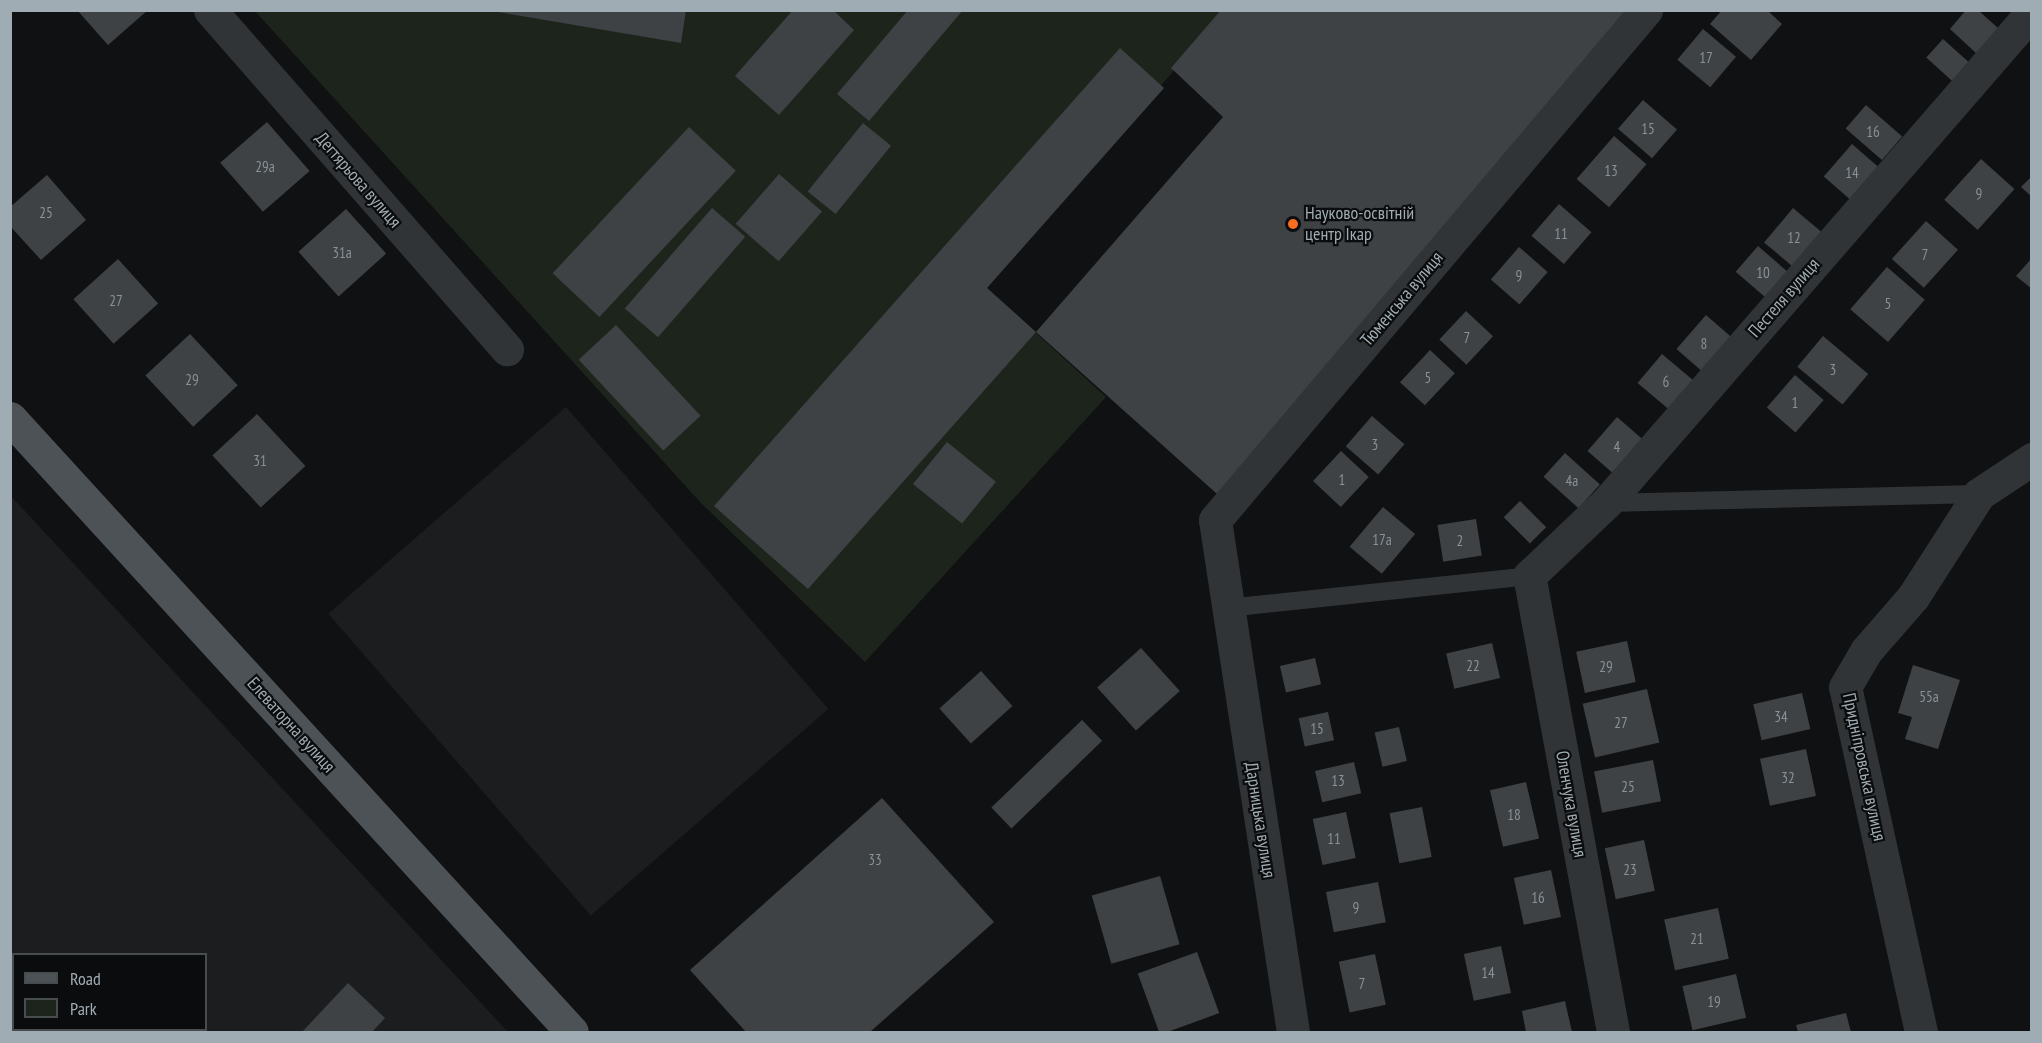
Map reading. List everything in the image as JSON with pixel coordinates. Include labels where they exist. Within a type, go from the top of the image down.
[{"type":"main road","name":"Елеваторна вулиця","points":[[10,418],[572,1032]]},
{"type":"street","name":"Дегтярьова вулиця","points":[[210,10],[507,348]]},
{"type":"street","name":"Тюменська вулиця","points":[[1227,608],[1215,520],[1646,10]]},
{"type":"street","name":"Пестеля вулиця","points":[[1529,576],[1606,503],[2031,12]]},
{"type":"street","name":"Придніпровська вулиця","points":[[1921,1032],[1845,687],[1866,651],[1913,597],[1978,494],[2031,459]]},
{"type":"street","name":"Оленчука вулиця","points":[[1529,576],[1613,1032]]},
{"type":"street","name":"Дарницька вулиця","points":[[1227,608],[1293,1032]]},
{"type":"lane","points":[[1606,503],[1978,494]]},
{"type":"lane","points":[[1227,608],[1529,576]]},
{"type":"shaded area","points":[[566,407],[828,709],[591,916],[328,614]]},
{"type":"shaded area","points":[[11,496],[508,1032],[11,1032]]},
{"type":"green space","points":[[255,11],[1225,11],[987,288],[1106,397],[865,662],[700,502]]},
{"type":"building","points":[[77,10],[148,10],[108,45]]},
{"type":"building","points":[[486,10],[686,10],[681,43]]},
{"type":"building","points":[[793,10],[833,10],[854,30],[779,115],[735,76]]},
{"type":"building","points":[[908,10],[963,10],[869,121],[837,94]]},
{"type":"building","name":"Науково-освітній центр Ікар","points":[[1221,10],[1635,10],[1226,502],[1036,332],[1223,117],[1171,68]]},
{"type":"building","points":[[1722,10],[1767,10],[1782,24],[1751,60],[1710,24]]},
{"type":"building","points":[[1966,10],[1978,10],[1999,29],[1977,54],[1950,29]]},
{"type":"building","points":[[1703,29],[1736,57],[1710,87],[1677,60]]},
{"type":"building","points":[[1943,39],[1970,63],[1953,82],[1926,58]]},
{"type":"building","points":[[1120,48],[1164,88],[987,288],[1036,332],[808,589],[714,506]]},
{"type":"building","points":[[1643,100],[1677,130],[1652,158],[1618,129]]},
{"type":"building","points":[[1866,105],[1902,136],[1882,160],[1846,128]]},
{"type":"building","points":[[267,122],[310,171],[263,212],[220,163]]},
{"type":"building","points":[[863,123],[891,146],[836,214],[808,191]]},
{"type":"building","points":[[689,127],[736,171],[599,317],[553,273]]},
{"type":"building","points":[[1614,136],[1646,164],[1609,207],[1577,179]]},
{"type":"building","points":[[1852,144],[1881,169],[1852,201],[1824,176]]},
{"type":"building","points":[[1981,159],[2014,189],[1978,230],[1944,200]]},
{"type":"building","points":[[779,174],[822,211],[779,261],[736,224]]},
{"type":"building","points":[[47,175],[86,220],[41,260],[10,226],[10,207]]},
{"type":"building","points":[[2032,176],[2032,197],[2021,187]]},
{"type":"building","points":[[1559,204],[1591,232],[1564,264],[1531,236]]},
{"type":"building","points":[[712,208],[745,237],[658,337],[625,308]]},
{"type":"building","points":[[1793,208],[1824,234],[1795,268],[1764,242]]},
{"type":"building","points":[[346,209],[386,254],[339,296],[298,252]]},
{"type":"building","points":[[1926,221],[1958,250],[1924,288],[1892,259]]},
{"type":"building","points":[[1758,246],[1790,274],[1768,300],[1736,272]]},
{"type":"building","points":[[1519,247],[1548,272],[1519,304],[1491,279]]},
{"type":"building","points":[[2032,258],[2032,289],[2016,276]]},
{"type":"building","points":[[118,259],[158,304],[114,344],[73,299]]},
{"type":"building","points":[[1887,267],[1925,300],[1888,342],[1850,309]]},
{"type":"building","points":[[1466,311],[1493,336],[1466,365],[1439,340]]},
{"type":"building","points":[[1706,315],[1732,338],[1703,372],[1676,349]]},
{"type":"building","points":[[616,325],[701,416],[663,450],[579,360]]},
{"type":"building","points":[[190,334],[238,385],[193,427],[145,376]]},
{"type":"building","points":[[1823,336],[1868,374],[1842,405],[1797,367]]},
{"type":"building","points":[[1430,350],[1455,373],[1425,405],[1400,382]]},
{"type":"building","points":[[1662,354],[1695,382],[1671,411],[1638,383]]},
{"type":"building","points":[[1795,375],[1824,400],[1795,432],[1767,407]]},
{"type":"building","points":[[257,414],[305,466],[261,508],[212,456]]},
{"type":"building","points":[[1372,416],[1404,444],[1378,474],[1346,446]]},
{"type":"building","points":[[1617,417],[1647,443],[1618,477],[1587,451]]},
{"type":"building","points":[[947,442],[996,482],[962,524],[913,484]]},
{"type":"building","points":[[1341,451],[1369,477],[1341,507],[1313,481]]},
{"type":"building","points":[[1565,453],[1600,484],[1579,508],[1544,477]]},
{"type":"building","points":[[1520,501],[1546,527],[1530,543],[1504,517]]},
{"type":"building","points":[[1383,507],[1415,534],[1382,574],[1350,547]]},
{"type":"building","points":[[1476,519],[1482,556],[1443,562],[1437,525]]},
{"type":"building","points":[[1627,641],[1636,682],[1585,693],[1576,652]]},
{"type":"building","points":[[1492,643],[1500,678],[1454,689],[1446,654]]},
{"type":"building","points":[[1141,648],[1180,691],[1136,731],[1097,687]]},
{"type":"building","points":[[1315,658],[1321,684],[1286,692],[1280,666]]},
{"type":"building","points":[[1913,665],[1960,680],[1938,749],[1905,739],[1912,717],[1898,713]]},
{"type":"building","points":[[981,671],[1012,706],[971,743],[939,708]]},
{"type":"building","points":[[1647,689],[1659,743],[1595,757],[1583,704]]},
{"type":"building","points":[[1802,693],[1810,729],[1762,740],[1753,704]]},
{"type":"building","points":[[1328,712],[1334,740],[1305,747],[1299,718]]},
{"type":"building","points":[[1082,720],[1102,741],[1012,828],[991,808]]},
{"type":"building","points":[[1399,727],[1407,761],[1383,767],[1375,733]]},
{"type":"building","points":[[1806,749],[1816,796],[1770,806],[1760,759]]},
{"type":"building","points":[[1653,760],[1661,801],[1602,813],[1594,771]]},
{"type":"building","points":[[1354,762],[1361,793],[1322,802],[1315,771]]},
{"type":"building","points":[[1526,782],[1539,839],[1503,847],[1490,790]]},
{"type":"building","points":[[882,798],[994,922],[870,1032],[746,1032],[690,970]]},
{"type":"building","points":[[1422,807],[1432,857],[1399,863],[1390,813]]},
{"type":"building","points":[[1346,812],[1356,858],[1323,865],[1313,819]]},
{"type":"building","points":[[1644,840],[1655,891],[1616,899],[1605,848]]},
{"type":"building","points":[[1551,870],[1561,917],[1524,925],[1514,878]]},
{"type":"building","points":[[1160,876],[1180,944],[1111,964],[1092,896]]},
{"type":"building","points":[[1378,882],[1386,922],[1334,932],[1326,892]]},
{"type":"building","points":[[1718,908],[1729,959],[1675,970],[1664,919]]},
{"type":"building","points":[[1501,946],[1511,993],[1474,1001],[1464,954]]},
{"type":"building","points":[[1197,952],[1219,1013],[1167,1032],[1159,1032],[1138,974]]},
{"type":"building","points":[[1375,954],[1386,1005],[1350,1013],[1339,962]]},
{"type":"building","points":[[1736,974],[1746,1018],[1693,1030],[1682,986]]},
{"type":"building","points":[[348,983],[385,1018],[372,1032],[302,1032]]},
{"type":"building","points":[[1565,1001],[1572,1032],[1526,1032],[1522,1011]]},
{"type":"building","points":[[1846,1013],[1851,1032],[1798,1032],[1796,1025]]},
{"type":"place","name":"Науково-освітній центр Ікар","points":[[1293,224]]}]
